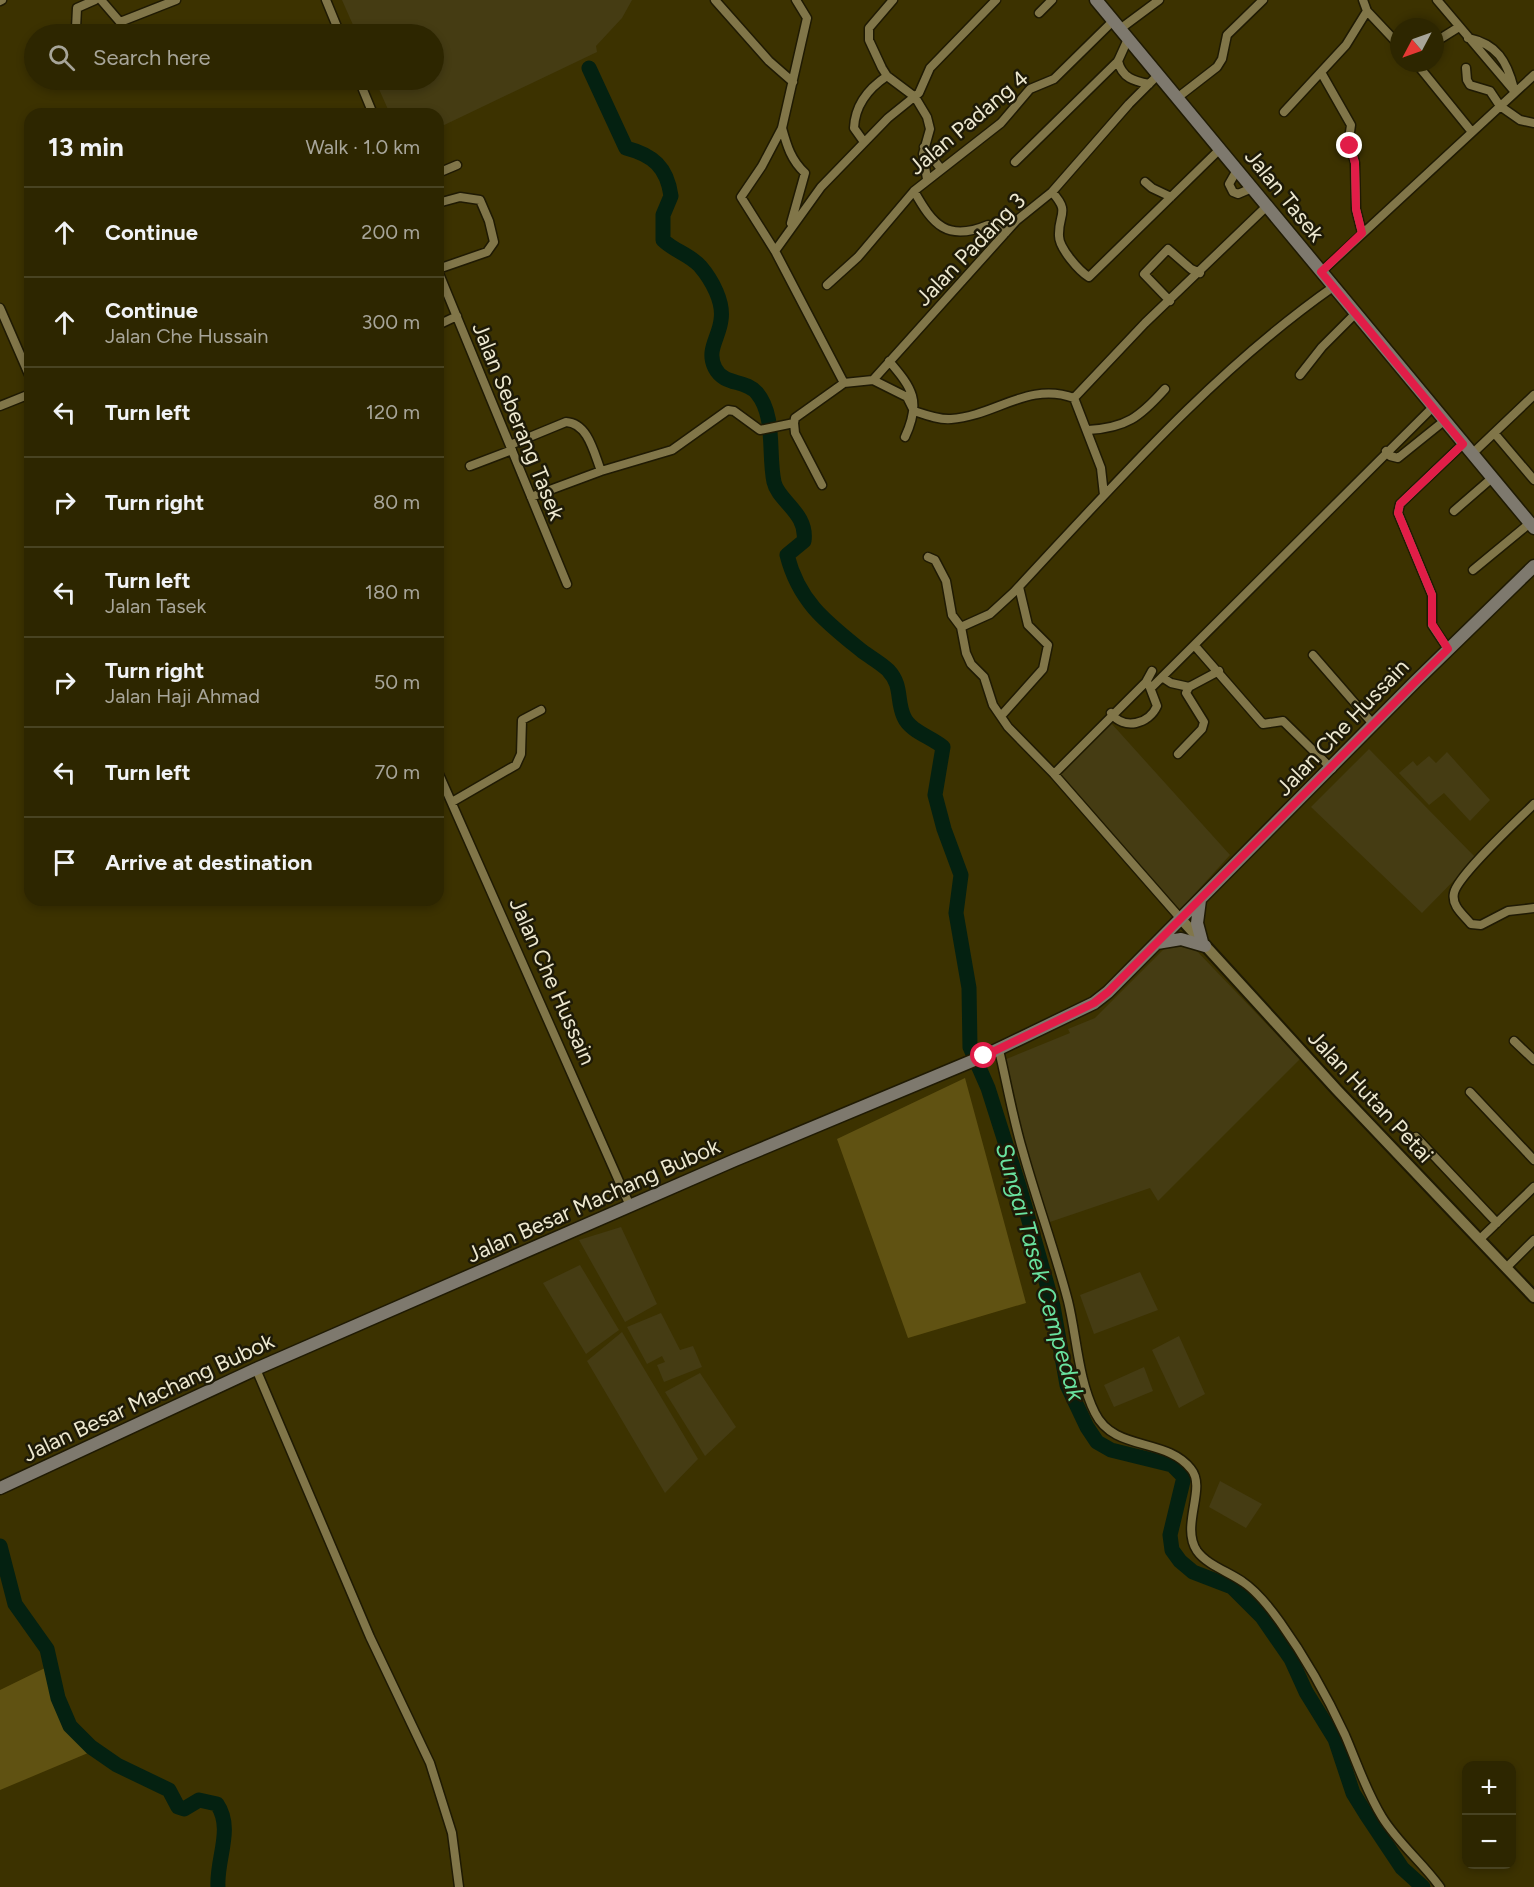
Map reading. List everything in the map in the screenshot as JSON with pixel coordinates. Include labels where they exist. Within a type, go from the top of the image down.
[{"type":"main road","name":"Jalan Tasek","points":[[1096,0],[1120,30],[1154,80],[1177,98],[1532,526]]},
{"type":"main road","name":"Jalan Che Hussain","points":[[1181,919],[1332,768],[1372,724],[1534,566]]},
{"type":"main road","points":[[1200,900],[1197,923],[1204,944]]},
{"type":"main road","name":"Jalan Besar Machang Bubok","points":[[0,1488],[256,1369],[630,1206],[999,1050],[1094,1003],[1181,919]]},
{"type":"main road","points":[[1157,944],[1181,939],[1204,944]]},
{"type":"street","points":[[76,24],[77,8],[95,0]]},
{"type":"street","points":[[101,0],[120,22],[176,0]]},
{"type":"street","points":[[326,0],[336,24]]},
{"type":"street","points":[[715,0],[769,61],[792,82]]},
{"type":"street","points":[[796,0],[807,18],[782,128],[762,166],[741,197],[775,251],[844,383]]},
{"type":"street","points":[[893,0],[869,28],[868,33],[887,76],[915,97],[927,117],[930,129],[923,154],[927,179]]},
{"type":"street","points":[[775,251],[790,227],[821,187],[864,142],[915,97],[930,68],[996,0]]},
{"type":"street","points":[[1039,13],[1052,0]]},
{"type":"street","name":"Jalan Padang 4","points":[[827,285],[858,257],[914,191],[1001,123],[1030,89],[1054,79],[1159,0]]},
{"type":"street","points":[[1177,98],[1217,67],[1222,59],[1227,35],[1263,0]]},
{"type":"street","points":[[1363,0],[1367,11],[1390,35]]},
{"type":"street","points":[[1437,0],[1515,92]]},
{"type":"street","points":[[1284,112],[1322,74],[1346,45],[1367,11]]},
{"type":"street","points":[[1444,36],[1459,27]]},
{"type":"street","points":[[1120,30],[1118,61],[1120,70],[1126,77],[1154,80]]},
{"type":"street","points":[[1468,38],[1486,42],[1494,48],[1511,77],[1515,92]]},
{"type":"street","points":[[1015,162],[1118,61]]},
{"type":"street","points":[[1466,68],[1470,85],[1490,91],[1500,106],[1520,120],[1534,123]]},
{"type":"street","points":[[1423,72],[1472,132]]},
{"type":"street","points":[[1322,74],[1351,125],[1349,139],[1355,163],[1356,209],[1362,233]]},
{"type":"street","points":[[1321,272],[1534,75]]},
{"type":"street","points":[[864,142],[854,128],[861,100],[887,76]]},
{"type":"street","name":"Jalan Padang 3","points":[[873,380],[1006,232],[1052,192],[1154,80]]},
{"type":"street","points":[[363,90],[371,108]]},
{"type":"street","points":[[782,128],[787,149],[805,173],[790,227]]},
{"type":"street","points":[[924,147],[941,169]]},
{"type":"street","points":[[1052,192],[1062,204],[1064,211],[1059,236],[1063,248],[1089,277],[1220,149]]},
{"type":"street","points":[[444,170],[457,165]]},
{"type":"street","points":[[1237,170],[1229,184],[1230,189],[1238,194],[1252,188]]},
{"type":"street","points":[[1145,182],[1171,197]]},
{"type":"street","points":[[914,191],[930,219],[938,225],[970,233],[988,225],[1006,232]]},
{"type":"street","points":[[444,201],[460,197],[480,200],[489,221],[494,242],[492,248],[478,257],[444,268]]},
{"type":"street","points":[[1074,398],[1145,322],[1200,273],[1267,206]]},
{"type":"street","points":[[1170,301],[1144,274],[1157,258],[1168,249],[1191,269],[1200,273]]},
{"type":"street","name":"Jalan Seberang Tasek","points":[[444,285],[567,584]]},
{"type":"street","points":[[961,627],[990,614],[1019,587],[1104,495],[1216,380],[1241,362],[1287,319],[1333,287]]},
{"type":"street","points":[[0,308],[24,363]]},
{"type":"street","points":[[1300,375],[1322,347],[1356,313]]},
{"type":"street","points":[[444,322],[457,316]]},
{"type":"street","points":[[888,361],[914,397],[914,411],[905,436]]},
{"type":"street","points":[[822,485],[795,433],[795,418],[844,383],[873,380],[907,397],[914,411]]},
{"type":"street","points":[[1088,430],[1123,426],[1139,416],[1165,389]]},
{"type":"street","points":[[914,411],[951,419],[990,410],[1020,396],[1044,392],[1060,393],[1074,398],[1101,468],[1104,495]]},
{"type":"street","points":[[1472,454],[1534,395]]},
{"type":"street","points":[[0,406],[24,396]]},
{"type":"street","points":[[1054,774],[1112,714],[1148,685],[1162,677],[1195,646],[1433,406]]},
{"type":"street","points":[[531,497],[601,471],[672,450],[728,410],[734,411],[760,430],[774,429],[794,423]]},
{"type":"street","points":[[1386,452],[1393,458],[1398,458],[1444,421]]},
{"type":"street","points":[[470,466],[566,422],[574,422],[580,426],[588,439],[601,471]]},
{"type":"street","points":[[1495,434],[1534,480]]},
{"type":"street","points":[[1448,649],[1432,624],[1432,595],[1398,513],[1400,504],[1463,444]]},
{"type":"street","points":[[1454,511],[1492,478]]},
{"type":"street","points":[[1473,570],[1532,526]]},
{"type":"street","points":[[928,557],[936,560],[946,581],[952,615],[961,627],[966,653],[971,664],[984,677],[993,705],[1008,727],[1054,774],[1181,919]]},
{"type":"street","points":[[1001,716],[1043,669],[1047,660],[1048,645],[1028,625],[1019,587]]},
{"type":"street","points":[[1195,646],[1219,671],[1257,720],[1263,724],[1283,721],[1332,768]]},
{"type":"street","points":[[1313,655],[1372,724]]},
{"type":"street","points":[[1112,714],[1122,723],[1144,721],[1157,706],[1148,685],[1152,671]]},
{"type":"street","points":[[1178,754],[1202,729],[1204,722],[1186,693],[1189,687],[1219,671]]},
{"type":"street","points":[[1162,677],[1171,683],[1189,687]]},
{"type":"street","points":[[452,802],[516,765],[521,754],[522,720],[541,710]]},
{"type":"street","name":"Jalan Che Hussain","points":[[444,785],[630,1206]]},
{"type":"street","points":[[1534,804],[1465,875],[1454,892],[1454,904],[1471,924],[1481,925],[1508,911],[1534,908]]},
{"type":"street","name":"Jalan Hutan Petai","points":[[1181,919],[1344,1097],[1534,1297]]},
{"type":"street","points":[[1514,1041],[1534,1060]]},
{"type":"street","points":[[999,1050],[1022,1150],[1076,1331],[1081,1370],[1094,1413],[1114,1436],[1157,1448],[1184,1462],[1192,1470],[1196,1477],[1191,1526],[1192,1540],[1198,1553],[1245,1583],[1265,1602],[1281,1623],[1309,1666],[1383,1819],[1440,1887]]},
{"type":"street","points":[[1470,1092],[1534,1161]]},
{"type":"street","points":[[1416,1137],[1497,1223]]},
{"type":"street","points":[[1480,1239],[1534,1187]]},
{"type":"street","points":[[1506,1268],[1534,1240]]},
{"type":"street","points":[[256,1369],[370,1636],[430,1763],[452,1833],[459,1887]]},
{"type":"shaded area","points":[[342,0],[632,0],[622,18],[596,46],[597,52],[444,125],[444,108],[387,108],[379,90],[444,90],[444,24],[353,24]]},
{"type":"shaded area","points":[[1111,723],[1230,855],[1179,911],[1061,780],[1060,771]]},
{"type":"shaded area","points":[[1369,749],[1476,858],[1422,913],[1311,807]]},
{"type":"shaded area","points":[[1447,752],[1490,800],[1470,821],[1444,793],[1429,805],[1399,773],[1413,761],[1417,766],[1429,756],[1436,763]]},
{"type":"shaded area","points":[[1168,945],[1193,947],[1300,1059],[1158,1201],[1150,1188],[1047,1223],[1017,1131],[1004,1060],[1070,1033],[1068,1029],[1095,1018]]},
{"type":"shaded area","points":[[965,1078],[1026,1303],[908,1338],[837,1139]]},
{"type":"shaded area","points":[[621,1227],[657,1304],[625,1322],[579,1240]]},
{"type":"shaded area","points":[[580,1265],[619,1330],[586,1354],[543,1283]]},
{"type":"shaded area","points":[[1140,1272],[1158,1310],[1094,1334],[1080,1295]]},
{"type":"shaded area","points":[[661,1313],[680,1350],[693,1346],[702,1367],[664,1382],[657,1365],[665,1362],[662,1356],[647,1364],[627,1327]]},
{"type":"shaded area","points":[[622,1332],[698,1459],[665,1493],[587,1361]]},
{"type":"shaded area","points":[[1179,1336],[1205,1394],[1179,1408],[1152,1350]]},
{"type":"shaded area","points":[[1144,1367],[1153,1391],[1114,1407],[1104,1385]]},
{"type":"shaded area","points":[[700,1373],[736,1427],[705,1456],[665,1392]]},
{"type":"shaded area","points":[[1220,1481],[1262,1504],[1246,1528],[1209,1507]]},
{"type":"shaded area","points":[[45,1668],[47,1681],[60,1714],[88,1753],[0,1790],[0,1690]]},
{"type":"waterway","name":"Sungai Tasek Cempedak","points":[[589,68],[626,148],[651,159],[666,177],[671,196],[663,215],[663,240],[700,266],[716,292],[721,313],[720,326],[712,350],[715,368],[724,378],[752,389],[763,402],[769,424],[774,482],[802,523],[804,531],[804,541],[787,555],[799,586],[826,620],[888,670],[898,687],[902,711],[907,722],[943,747],[935,795],[944,829],[961,875],[956,913],[969,988],[970,1047],[988,1088],[1020,1189],[1053,1306],[1067,1385],[1087,1427],[1097,1442],[1111,1450],[1172,1465],[1184,1477],[1170,1535],[1172,1550],[1180,1561],[1193,1572],[1232,1587],[1262,1617],[1291,1659],[1306,1692],[1335,1739],[1353,1793],[1402,1868],[1423,1887]]},
{"type":"waterway","points":[[0,1546],[15,1604],[47,1649],[58,1698],[70,1726],[91,1747],[117,1765],[169,1790],[178,1807],[184,1809],[199,1800],[217,1804],[224,1824],[218,1887]]},
{"type":"route","points":[[984,1056],[1094,1003],[1108,992],[1448,649],[1435,633],[1430,615],[1432,595],[1398,513],[1400,504],[1463,444],[1321,272],[1362,233],[1356,209],[1355,163],[1350,146]]}]
